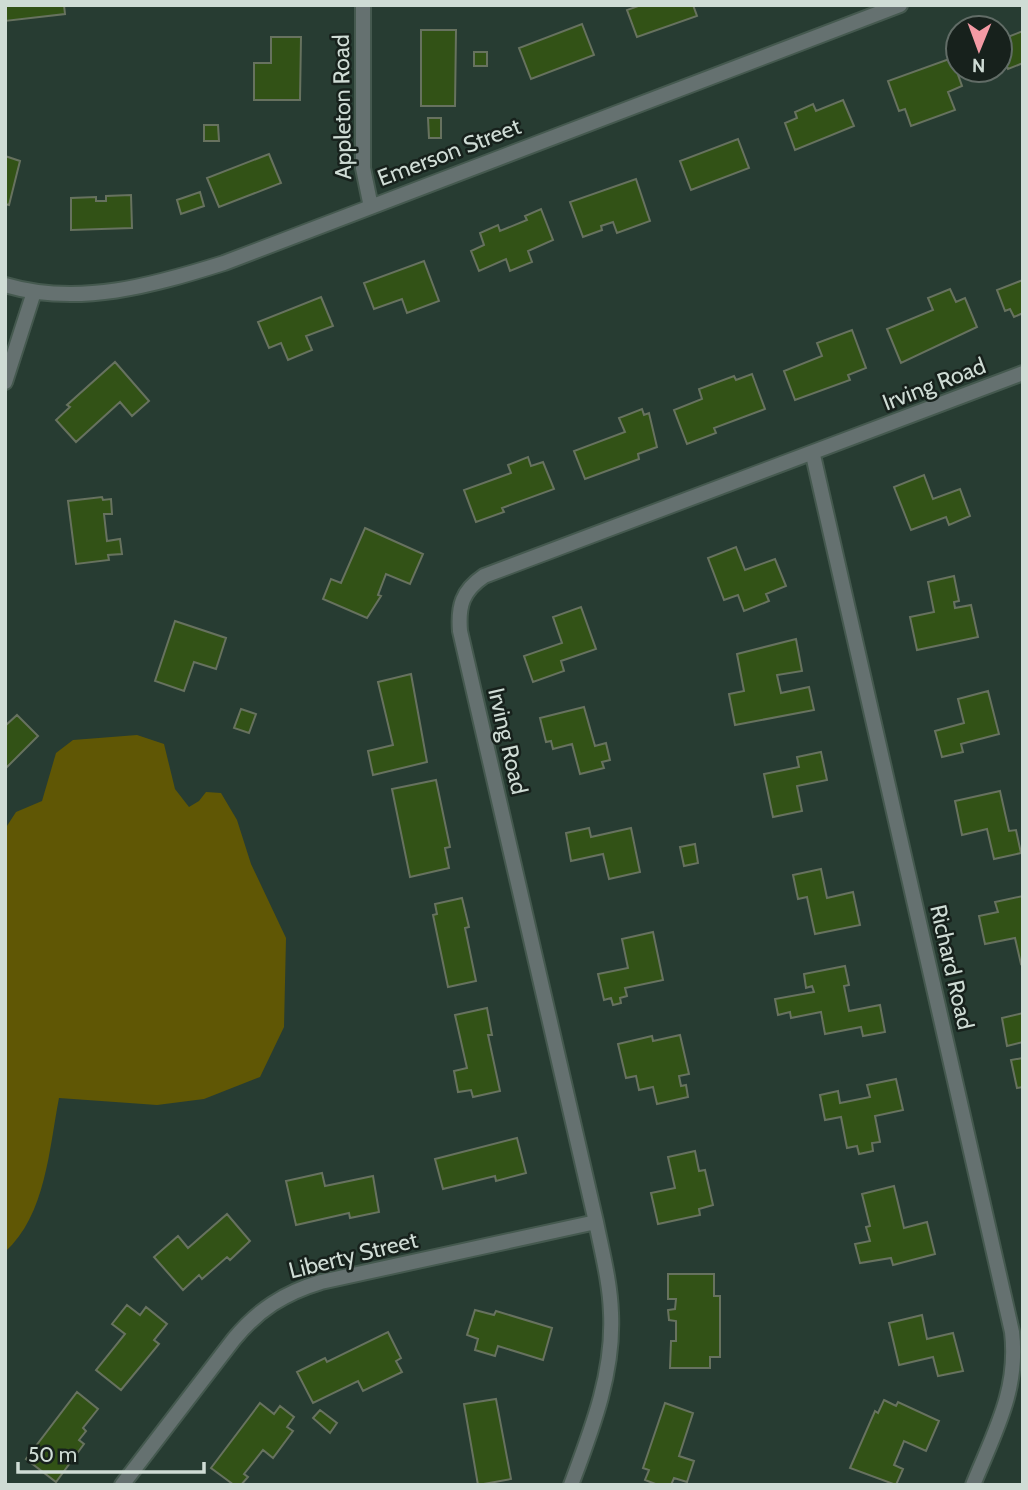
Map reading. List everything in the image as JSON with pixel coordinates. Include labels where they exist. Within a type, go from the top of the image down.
[{"type":"street","name":"Appleton Road","points":[[363,5],[363,168],[371,207]]},
{"type":"street","name":"Emerson Street","points":[[5,285],[34,292],[99,293],[158,283],[224,263],[900,5]]},
{"type":"street","points":[[5,382],[34,292]]},
{"type":"street","name":"Irving Road","points":[[571,1485],[602,1397],[612,1339],[608,1282],[460,631],[461,599],[469,586],[484,576],[813,455],[1023,373]]},
{"type":"street","name":"Richard Road","points":[[813,455],[1012,1332],[1014,1371],[1011,1390],[973,1485]]},
{"type":"street","name":"Liberty Street","points":[[122,1485],[247,1322],[279,1298],[321,1282],[596,1222]]},
{"type":"shaded area","points":[[137,735],[164,744],[175,789],[189,807],[199,801],[206,792],[221,793],[237,820],[251,864],[286,938],[284,1027],[260,1077],[204,1099],[157,1105],[59,1098],[44,1180],[37,1200],[19,1237],[5,1252],[5,829],[16,812],[42,801],[56,753],[73,740]]},
{"type":"building","points":[[5,5],[64,5],[65,14],[5,21]]},
{"type":"building","points":[[641,5],[693,5],[697,16],[637,37],[627,10]]},
{"type":"building","points":[[582,24],[594,55],[531,79],[519,48]]},
{"type":"building","points":[[421,30],[456,30],[455,106],[421,106]]},
{"type":"building","points":[[1023,31],[1023,63],[1014,67],[1014,35]]},
{"type":"building","points":[[271,37],[301,37],[300,100],[254,100],[254,63],[271,63]]},
{"type":"building","points":[[474,52],[487,52],[487,66],[474,66]]},
{"type":"building","points":[[944,61],[944,84],[962,86],[948,92],[955,110],[911,126],[905,109],[899,111],[888,81]]},
{"type":"building","points":[[843,100],[854,126],[795,150],[785,123],[797,118],[795,112],[813,104],[816,111]]},
{"type":"building","points":[[428,118],[441,118],[441,138],[429,138]]},
{"type":"building","points":[[204,125],[218,125],[219,141],[204,141]]},
{"type":"building","points":[[738,139],[749,168],[691,190],[680,161]]},
{"type":"building","points":[[269,154],[281,183],[219,207],[207,178]]},
{"type":"building","points":[[5,156],[20,161],[9,205],[5,204]]},
{"type":"building","points":[[636,179],[650,221],[617,233],[613,222],[601,226],[602,230],[583,237],[570,202]]},
{"type":"building","points":[[200,192],[204,206],[181,214],[177,200]]},
{"type":"building","points":[[131,195],[132,228],[71,230],[71,198],[96,197],[96,201],[106,201],[106,196]]},
{"type":"building","points":[[541,209],[553,240],[528,251],[532,262],[510,271],[506,259],[479,271],[471,251],[484,245],[480,233],[498,225],[500,231],[527,220],[525,216]]},
{"type":"building","points":[[424,261],[439,301],[407,313],[402,299],[374,309],[364,283]]},
{"type":"building","points":[[1023,280],[1023,313],[1014,317],[1010,309],[1005,311],[997,290]]},
{"type":"building","points":[[950,289],[956,302],[965,298],[977,327],[901,363],[887,329],[933,310],[928,298]]},
{"type":"building","points":[[321,297],[333,326],[306,336],[312,350],[288,360],[281,343],[269,348],[258,322]]},
{"type":"building","points":[[852,330],[866,368],[848,375],[850,380],[795,400],[784,371],[822,356],[817,343]]},
{"type":"building","points":[[115,362],[149,401],[132,416],[120,402],[76,442],[56,420],[70,407],[67,405]]},
{"type":"building","points":[[752,374],[765,409],[714,428],[716,433],[687,444],[674,410],[702,399],[699,389],[734,376],[736,380]]},
{"type":"building","points":[[642,409],[644,415],[649,413],[657,447],[638,454],[639,459],[585,479],[574,451],[625,432],[619,418]]},
{"type":"building","points":[[528,457],[531,466],[543,462],[554,489],[502,508],[504,512],[476,522],[464,490],[511,473],[508,465]]},
{"type":"building","points":[[924,475],[933,499],[960,489],[970,516],[949,525],[946,517],[911,530],[894,487]]},
{"type":"building","points":[[102,497],[103,500],[111,499],[112,514],[104,514],[107,541],[120,539],[122,554],[108,555],[109,560],[76,564],[68,501]]},
{"type":"building","points":[[365,528],[423,554],[410,584],[386,574],[378,595],[381,596],[367,618],[323,599],[331,579],[341,583]]},
{"type":"building","points":[[736,547],[745,570],[775,559],[786,586],[766,594],[769,601],[744,611],[738,595],[724,600],[708,558]]},
{"type":"building","points":[[954,576],[959,601],[954,602],[955,608],[971,605],[978,637],[917,650],[910,617],[934,612],[928,582]]},
{"type":"building","points":[[581,607],[596,649],[561,661],[564,671],[533,682],[524,656],[562,643],[553,617]]},
{"type":"building","points":[[175,621],[226,638],[216,669],[194,662],[184,691],[155,681]]},
{"type":"building","points":[[796,639],[802,671],[777,675],[781,693],[809,687],[814,710],[735,725],[729,694],[744,691],[737,654]]},
{"type":"building","points":[[411,674],[427,762],[373,775],[368,751],[393,745],[378,682]]},
{"type":"building","points":[[988,691],[999,734],[961,744],[963,752],[942,757],[935,731],[964,723],[958,699]]},
{"type":"building","points":[[584,707],[595,746],[606,743],[610,760],[602,762],[604,768],[580,774],[572,744],[553,749],[551,741],[546,742],[540,718]]},
{"type":"building","points":[[241,709],[256,714],[249,733],[234,728]]},
{"type":"building","points":[[17,715],[38,736],[5,769],[5,726]]},
{"type":"building","points":[[821,752],[827,780],[797,786],[802,811],[773,817],[764,774],[799,767],[797,757]]},
{"type":"building","points":[[436,780],[450,847],[445,848],[449,868],[410,877],[392,789]]},
{"type":"building","points":[[1000,791],[1009,831],[1016,830],[1021,853],[994,859],[987,829],[962,835],[955,801]]},
{"type":"building","points":[[589,828],[591,837],[631,828],[640,872],[609,879],[603,854],[571,861],[566,833]]},
{"type":"building","points":[[695,844],[698,863],[684,866],[680,847]]},
{"type":"building","points":[[821,869],[827,898],[853,892],[860,925],[815,934],[807,897],[798,899],[793,875]]},
{"type":"building","points":[[1023,896],[1021,964],[1015,938],[985,944],[979,916],[998,912],[995,902]]},
{"type":"building","points":[[462,898],[476,981],[448,987],[433,915],[437,914],[435,904]]},
{"type":"building","points":[[653,932],[663,980],[625,988],[627,996],[620,998],[621,1003],[613,1005],[611,998],[604,1000],[598,974],[628,968],[622,939]]},
{"type":"building","points":[[845,966],[849,985],[844,986],[849,1011],[880,1005],[885,1032],[863,1036],[861,1027],[825,1034],[821,1012],[791,1018],[790,1012],[778,1015],[775,999],[814,992],[812,986],[806,988],[804,974]]},
{"type":"building","points":[[487,1008],[492,1035],[488,1035],[500,1091],[473,1097],[471,1090],[458,1092],[454,1071],[467,1068],[455,1015]]},
{"type":"building","points":[[1023,1013],[1023,1042],[1007,1046],[1002,1018]]},
{"type":"building","points":[[680,1035],[689,1074],[679,1076],[681,1086],[686,1085],[688,1097],[657,1104],[653,1087],[639,1090],[636,1076],[626,1078],[618,1044],[652,1036],[653,1041]]},
{"type":"building","points":[[1023,1058],[1023,1087],[1017,1088],[1011,1060]]},
{"type":"building","points":[[896,1079],[903,1110],[875,1116],[880,1142],[872,1143],[873,1151],[859,1154],[857,1146],[847,1148],[841,1117],[825,1120],[820,1095],[838,1091],[840,1103],[870,1097],[867,1085]]},
{"type":"building","points":[[517,1138],[526,1173],[496,1181],[495,1176],[443,1189],[435,1159]]},
{"type":"building","points":[[695,1151],[699,1171],[705,1170],[713,1205],[699,1209],[700,1215],[658,1224],[651,1193],[675,1188],[668,1157]]},
{"type":"building","points":[[322,1173],[325,1186],[373,1176],[379,1212],[350,1218],[349,1213],[296,1225],[286,1181]]},
{"type":"building","points":[[894,1186],[904,1228],[927,1222],[935,1254],[893,1265],[891,1258],[860,1263],[855,1244],[870,1241],[866,1227],[870,1226],[862,1194]]},
{"type":"building","points":[[227,1214],[250,1241],[230,1260],[227,1257],[202,1279],[199,1275],[183,1290],[154,1257],[178,1236],[188,1248]]},
{"type":"building","points":[[668,1274],[714,1274],[714,1296],[720,1296],[720,1357],[710,1357],[710,1368],[670,1368],[671,1341],[676,1341],[676,1321],[669,1320],[668,1310],[675,1309],[676,1299],[668,1299]]},
{"type":"building","points":[[127,1305],[140,1315],[146,1307],[167,1324],[154,1340],[159,1344],[121,1390],[96,1370],[125,1334],[112,1324]]},
{"type":"building","points":[[475,1310],[494,1315],[496,1311],[552,1328],[543,1360],[498,1346],[495,1356],[475,1350],[478,1339],[467,1335]]},
{"type":"building","points":[[922,1315],[927,1339],[953,1333],[963,1371],[938,1376],[933,1357],[899,1365],[889,1323]]},
{"type":"building","points":[[388,1332],[401,1358],[396,1361],[402,1372],[363,1391],[358,1381],[313,1403],[297,1372],[325,1358],[327,1362]]},
{"type":"building","points":[[77,1392],[98,1409],[83,1428],[86,1431],[79,1440],[84,1444],[56,1482],[26,1459]]},
{"type":"building","points":[[496,1399],[511,1479],[478,1485],[464,1404]]},
{"type":"building","points":[[884,1400],[896,1406],[898,1402],[939,1421],[926,1451],[904,1441],[894,1465],[903,1469],[896,1485],[850,1468],[875,1411],[878,1413]]},
{"type":"building","points":[[260,1403],[274,1414],[280,1406],[294,1417],[287,1427],[293,1431],[273,1458],[263,1450],[244,1474],[248,1477],[241,1485],[234,1485],[211,1468]]},
{"type":"building","points":[[665,1403],[693,1413],[679,1456],[694,1461],[687,1482],[674,1478],[671,1485],[658,1485],[645,1480],[649,1470],[643,1468]]},
{"type":"building","points":[[320,1410],[337,1423],[330,1433],[313,1418]]}]
